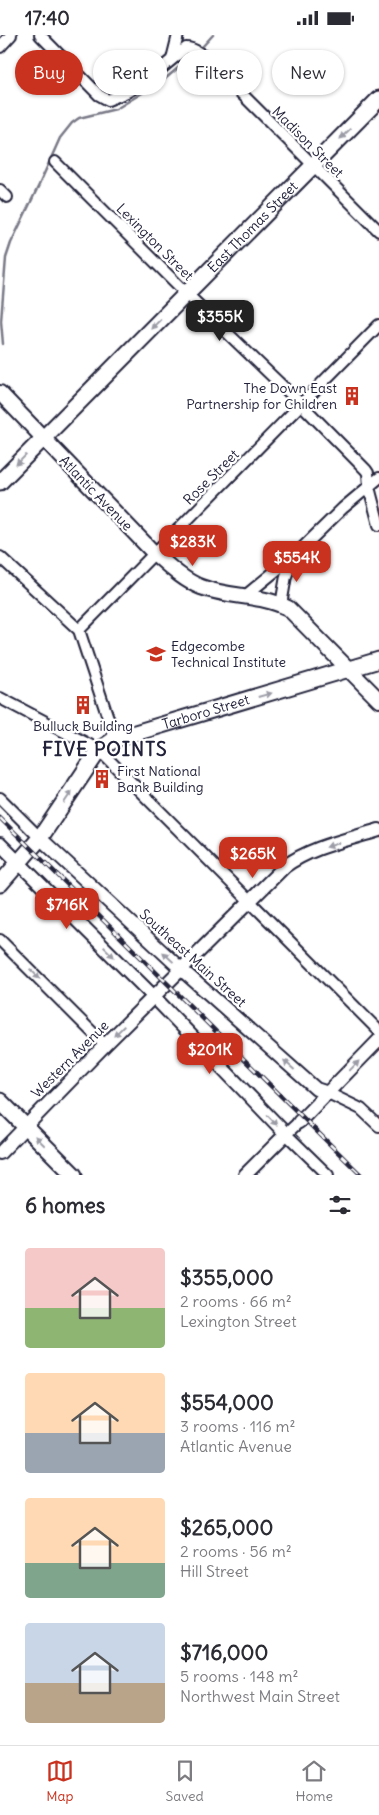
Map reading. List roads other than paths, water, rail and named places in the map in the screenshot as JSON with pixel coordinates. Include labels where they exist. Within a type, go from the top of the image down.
[{"type":"main road","name":"East Thomas Street","points":[[0,482],[379,99]]},
{"type":"main road","name":"Atlantic Avenue","points":[[0,393],[154,553],[181,577],[201,587],[219,592],[275,601],[288,608],[379,700]]},
{"type":"main road","name":"Tarboro Street","points":[[0,884],[40,838],[99,751],[114,739],[379,660]]},
{"type":"main road","points":[[0,1101],[74,1175]]},
{"type":"street","points":[[0,47],[12,35]]},
{"type":"street","points":[[40,35],[103,99],[126,92],[146,81],[172,60],[178,35]]},
{"type":"street","name":"Madison Street","points":[[172,60],[186,48],[196,50],[379,231]]},
{"type":"street","name":"Lexington Street","points":[[55,162],[366,470],[379,525]]},
{"type":"street","name":"Rose Street","points":[[79,630],[379,325]]},
{"type":"street","points":[[245,596],[295,555],[343,507],[379,478]]},
{"type":"street","points":[[281,605],[286,576],[295,555]]},
{"type":"street","points":[[0,557],[79,630],[114,739]]},
{"type":"street","points":[[0,698],[99,751],[379,1031]]},
{"type":"street","points":[[0,798],[40,838]]},
{"type":"street","name":"Western Avenue","points":[[0,1153],[105,1045],[284,867],[297,857],[379,830]]},
{"type":"street","name":"Southeast Main Street","points":[[40,838],[182,970],[316,1089],[361,1109],[379,1126]]},
{"type":"street","points":[[0,844],[23,858],[154,997],[328,1175]]},
{"type":"street","points":[[0,940],[105,1045]]},
{"type":"street","points":[[245,1175],[379,1040]]},
{"type":"waterway","points":[[202,47],[213,35]]},
{"type":"waterway","points":[[3,344],[1,321],[6,258],[11,243],[60,138],[72,123],[79,118],[116,109],[165,79],[177,69]]},
{"type":"railway","points":[[0,818],[361,1175]]},
{"type":"place","name":"The Down East Partnership for Children","points":[[352,396]]},
{"type":"place","name":"Edgecombe Technical Institute","points":[[156,654]]},
{"type":"place","name":"Bulluck Building","points":[[83,705]]},
{"type":"place","name":"First National Bank Building","points":[[102,779]]},
{"type":"district","name":"FIVE POINTS","points":[[105,749]]}]
